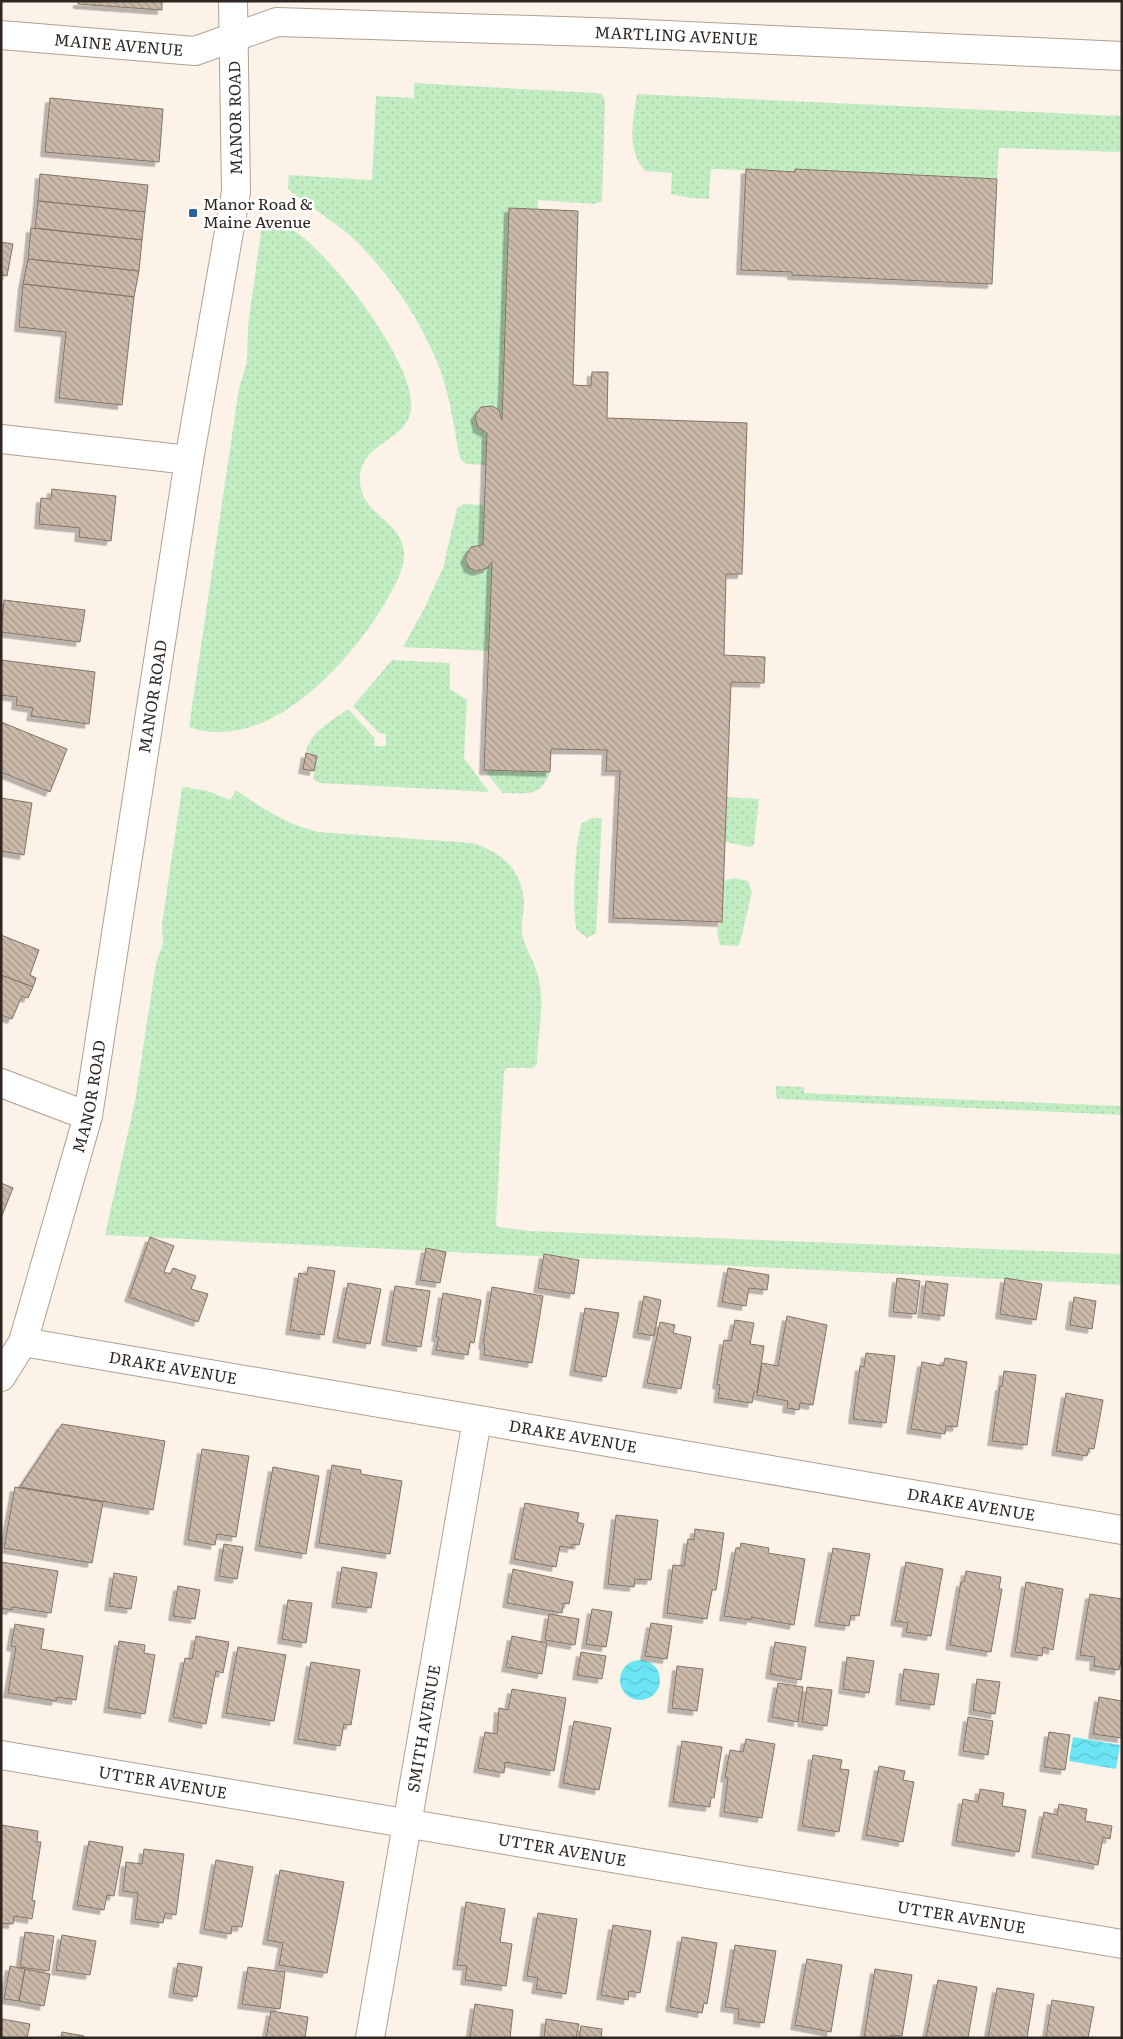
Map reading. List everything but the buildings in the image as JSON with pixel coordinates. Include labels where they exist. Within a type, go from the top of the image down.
[{"type":"street","name":"MANOR ROAD","points":[[1,1377],[23,1342],[88,1116],[189,460],[236,192],[233,1]]},
{"type":"street","name":"MARTLING AVENUE","points":[[233,39],[277,22],[623,33],[1122,56]]},
{"type":"street","name":"MAINE AVENUE","points":[[1,35],[195,51],[233,39]]},
{"type":"street","points":[[1,439],[189,460]]},
{"type":"street","points":[[1,1083],[88,1116]]},
{"type":"street","name":"DRAKE AVENUE","points":[[23,1342],[1122,1530]]},
{"type":"street","name":"SMITH AVENUE","points":[[370,2038],[477,1420]]},
{"type":"street","name":"UTTER AVENUE","points":[[1,1756],[1122,1944]]},
{"type":"green space","points":[[414,83],[597,93],[602,94],[605,101],[602,201],[595,204],[538,200],[538,209],[509,208],[502,420],[499,410],[492,406],[481,407],[475,416],[478,428],[487,433],[486,465],[466,464],[460,459],[451,410],[441,374],[430,346],[414,315],[394,285],[352,237],[288,189],[289,175],[372,180],[376,96],[414,98]]},
{"type":"green space","points":[[637,94],[1122,116],[1122,152],[999,148],[997,179],[796,169],[795,172],[711,169],[709,199],[691,198],[671,194],[672,173],[645,171],[639,163],[635,154],[632,134]]},
{"type":"green space","points":[[262,224],[288,227],[307,241],[327,260],[368,311],[401,366],[409,390],[411,410],[407,421],[401,429],[369,455],[363,464],[360,476],[361,490],[366,500],[396,532],[402,542],[404,561],[395,586],[370,627],[351,652],[328,676],[303,698],[276,716],[248,728],[218,732],[189,727],[239,388],[247,362],[248,326]]},
{"type":"green space","points":[[464,504],[484,505],[483,545],[471,547],[465,558],[469,568],[476,570],[485,569],[492,562],[489,651],[403,647],[424,609],[443,568],[457,508]]},
{"type":"green space","points":[[392,660],[450,663],[450,689],[467,700],[464,758],[489,792],[320,783],[313,779],[317,756],[306,753],[308,746],[316,733],[348,709],[375,738],[374,746],[386,746],[386,734],[379,733],[353,706]]},
{"type":"green space","points":[[484,770],[550,772],[542,786],[537,790],[526,793],[503,793]]},
{"type":"green space","points":[[182,788],[208,791],[230,800],[236,790],[276,816],[319,832],[472,843],[501,857],[514,871],[522,891],[524,902],[522,933],[538,974],[541,990],[541,1011],[537,1064],[533,1068],[507,1068],[504,1072],[496,1224],[498,1227],[530,1231],[1122,1254],[1122,1285],[105,1235],[135,1101],[156,963],[163,943],[162,924]]},
{"type":"green space","points":[[727,797],[759,799],[754,845],[750,847],[725,842]]},
{"type":"green space","points":[[592,818],[602,818],[596,933],[587,938],[577,930],[575,922],[575,876],[577,843],[582,823]]},
{"type":"green space","points":[[735,878],[748,881],[752,892],[740,943],[738,946],[720,945],[717,931],[720,922],[722,922],[724,880]]},
{"type":"green space","points":[[776,1086],[804,1087],[804,1093],[1122,1106],[1122,1115],[778,1099],[776,1096]]},
{"type":"water","points":[[640,1660],[654,1666],[660,1680],[654,1694],[640,1700],[626,1694],[620,1680],[626,1666]]},
{"type":"water","points":[[1073,1737],[1120,1745],[1116,1769],[1069,1761]]},
{"type":"place","name":"Manor Road & Maine Avenue","points":[[193,213]]}]
